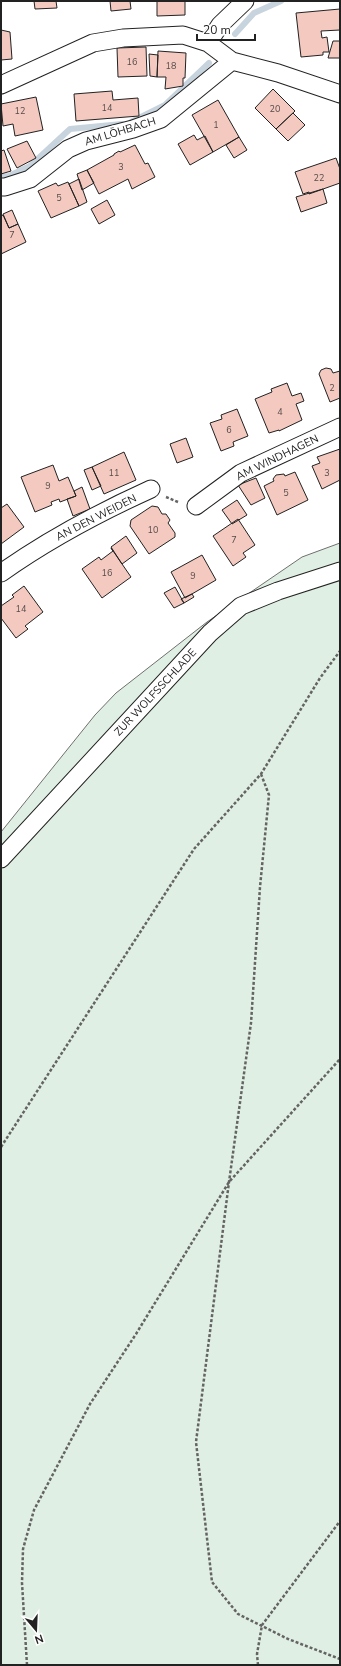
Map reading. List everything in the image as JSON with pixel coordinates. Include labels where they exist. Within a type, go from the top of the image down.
[{"type":"street","points":[[208,43],[220,24],[245,1]]},
{"type":"street","points":[[1,85],[93,43],[123,38],[183,36],[208,43],[232,61],[278,73],[340,94]]},
{"type":"street","name":"AM LÖHBACH","points":[[1,187],[30,179],[68,148],[86,141],[133,129],[160,119],[232,61]]},
{"type":"street","name":"AM WINDHAGEN","points":[[196,506],[241,472],[340,427]]},
{"type":"street","name":"AN DEN WEIDEN","points":[[1,573],[46,542],[98,513],[151,489]]},
{"type":"street","name":"ZUR WOLFSSCHLADE","points":[[1,859],[210,633],[241,606],[278,591],[340,571]]},
{"type":"path","points":[[151,489],[180,503],[196,506]]},
{"type":"path","points":[[1,1147],[194,849],[261,774],[320,678],[340,651]]},
{"type":"path","points":[[261,774],[269,794],[260,887],[251,1022],[196,1442],[212,1582],[238,1614],[288,1639],[340,1659]]},
{"type":"path","points":[[27,1665],[22,1583],[23,1549],[34,1510],[90,1404],[136,1334],[229,1182],[340,1059]]},
{"type":"path","points":[[258,1665],[257,1654],[262,1625],[340,1521]]},
{"type":"green space","points":[[340,543],[340,1665],[1,1665],[1,868],[18,848],[1,862],[1,832],[95,715],[116,693],[207,622],[302,557]]},
{"type":"building","points":[[34,1],[56,1],[57,8],[35,9]]},
{"type":"building","points":[[110,1],[130,1],[131,9],[111,11]]},
{"type":"building","points":[[157,1],[185,1],[185,15],[157,16]]},
{"type":"building","points":[[340,9],[340,30],[321,31],[322,38],[327,37],[329,52],[323,52],[323,55],[301,57],[296,13]]},
{"type":"building","points":[[1,30],[10,32],[12,59],[1,60]]},
{"type":"building","points":[[333,41],[340,41],[340,58],[328,58]]},
{"type":"building","points":[[146,47],[147,76],[118,77],[117,48]]},
{"type":"building","points":[[158,51],[186,53],[185,78],[183,78],[183,86],[165,89],[166,77],[157,77]]},
{"type":"building","points":[[149,54],[158,55],[157,77],[150,76]]},
{"type":"building","points":[[273,89],[295,111],[276,129],[255,108]]},
{"type":"building","points":[[112,91],[113,100],[138,98],[139,116],[76,121],[74,94]]},
{"type":"building","points":[[36,97],[43,130],[15,136],[13,124],[3,126],[1,104]]},
{"type":"building","points":[[218,100],[239,137],[213,152],[192,115]]},
{"type":"building","points":[[293,113],[305,125],[288,141],[276,129]]},
{"type":"building","points":[[194,135],[197,140],[205,136],[213,152],[190,165],[178,144]]},
{"type":"building","points":[[239,137],[247,150],[234,158],[226,145]]},
{"type":"building","points":[[27,141],[36,158],[17,168],[7,149]]},
{"type":"building","points":[[135,145],[145,164],[148,163],[155,177],[132,189],[128,179],[99,194],[87,170],[119,151],[120,152]]},
{"type":"building","points":[[4,150],[11,171],[1,174],[1,151]]},
{"type":"building","points":[[336,158],[340,169],[340,183],[309,194],[309,192],[303,194],[295,172]]},
{"type":"building","points":[[87,170],[94,183],[82,190],[77,174]]},
{"type":"building","points":[[79,179],[87,202],[79,206],[69,184]]},
{"type":"building","points":[[68,182],[79,206],[51,218],[38,191],[56,183],[58,186]]},
{"type":"building","points":[[323,189],[327,203],[301,212],[296,197]]},
{"type":"building","points":[[107,200],[115,215],[99,224],[91,209]]},
{"type":"building","points":[[12,210],[18,224],[9,228],[3,214]]},
{"type":"building","points":[[3,215],[9,228],[18,224],[26,242],[1,254],[1,216]]},
{"type":"building","points":[[326,368],[331,369],[333,373],[340,371],[340,398],[330,402],[319,374],[321,370]]},
{"type":"building","points":[[287,383],[292,396],[301,393],[304,401],[296,404],[302,420],[279,431],[269,433],[255,399],[272,392],[271,389]]},
{"type":"building","points":[[237,409],[248,436],[233,442],[234,446],[221,451],[210,423],[222,419],[221,415]]},
{"type":"building","points":[[186,438],[193,457],[177,463],[170,444]]},
{"type":"building","points":[[340,449],[340,480],[322,489],[312,466],[320,463],[317,457]]},
{"type":"building","points":[[124,452],[136,480],[104,494],[92,467]]},
{"type":"building","points":[[53,465],[59,481],[68,477],[76,496],[60,502],[59,499],[51,502],[52,505],[35,512],[21,477]]},
{"type":"building","points":[[92,467],[101,486],[92,490],[84,470]]},
{"type":"building","points":[[295,472],[308,500],[277,515],[264,486],[274,481],[273,479],[276,475],[284,474],[285,476]]},
{"type":"building","points":[[256,478],[265,498],[251,505],[238,485]]},
{"type":"building","points":[[82,487],[90,509],[73,516],[67,499],[76,496],[74,491]]},
{"type":"building","points":[[237,500],[247,515],[232,524],[222,510]]},
{"type":"building","points":[[7,504],[24,527],[1,544],[1,508]]},
{"type":"building","points":[[152,506],[158,507],[162,514],[166,514],[170,520],[168,523],[175,533],[175,537],[149,554],[130,526],[131,520]]},
{"type":"building","points":[[238,519],[255,545],[243,553],[246,557],[233,566],[213,536]]},
{"type":"building","points":[[126,536],[137,553],[122,564],[111,547]]},
{"type":"building","points":[[111,548],[131,577],[102,598],[82,569],[99,557],[101,560],[113,551]]},
{"type":"building","points":[[202,555],[216,580],[185,598],[171,572]]},
{"type":"building","points":[[24,586],[43,612],[25,626],[28,629],[16,638],[1,618],[1,606],[14,597],[12,595]]},
{"type":"building","points":[[175,587],[184,603],[174,608],[164,593]]},
{"type":"building","points":[[192,594],[194,597],[184,603],[181,599]]},
{"type":"waterway","points":[[235,34],[254,13],[281,1]]},
{"type":"waterway","points":[[131,122],[165,105],[209,63]]},
{"type":"waterway","points":[[1,177],[9,176],[30,166],[70,129],[122,124]]}]
